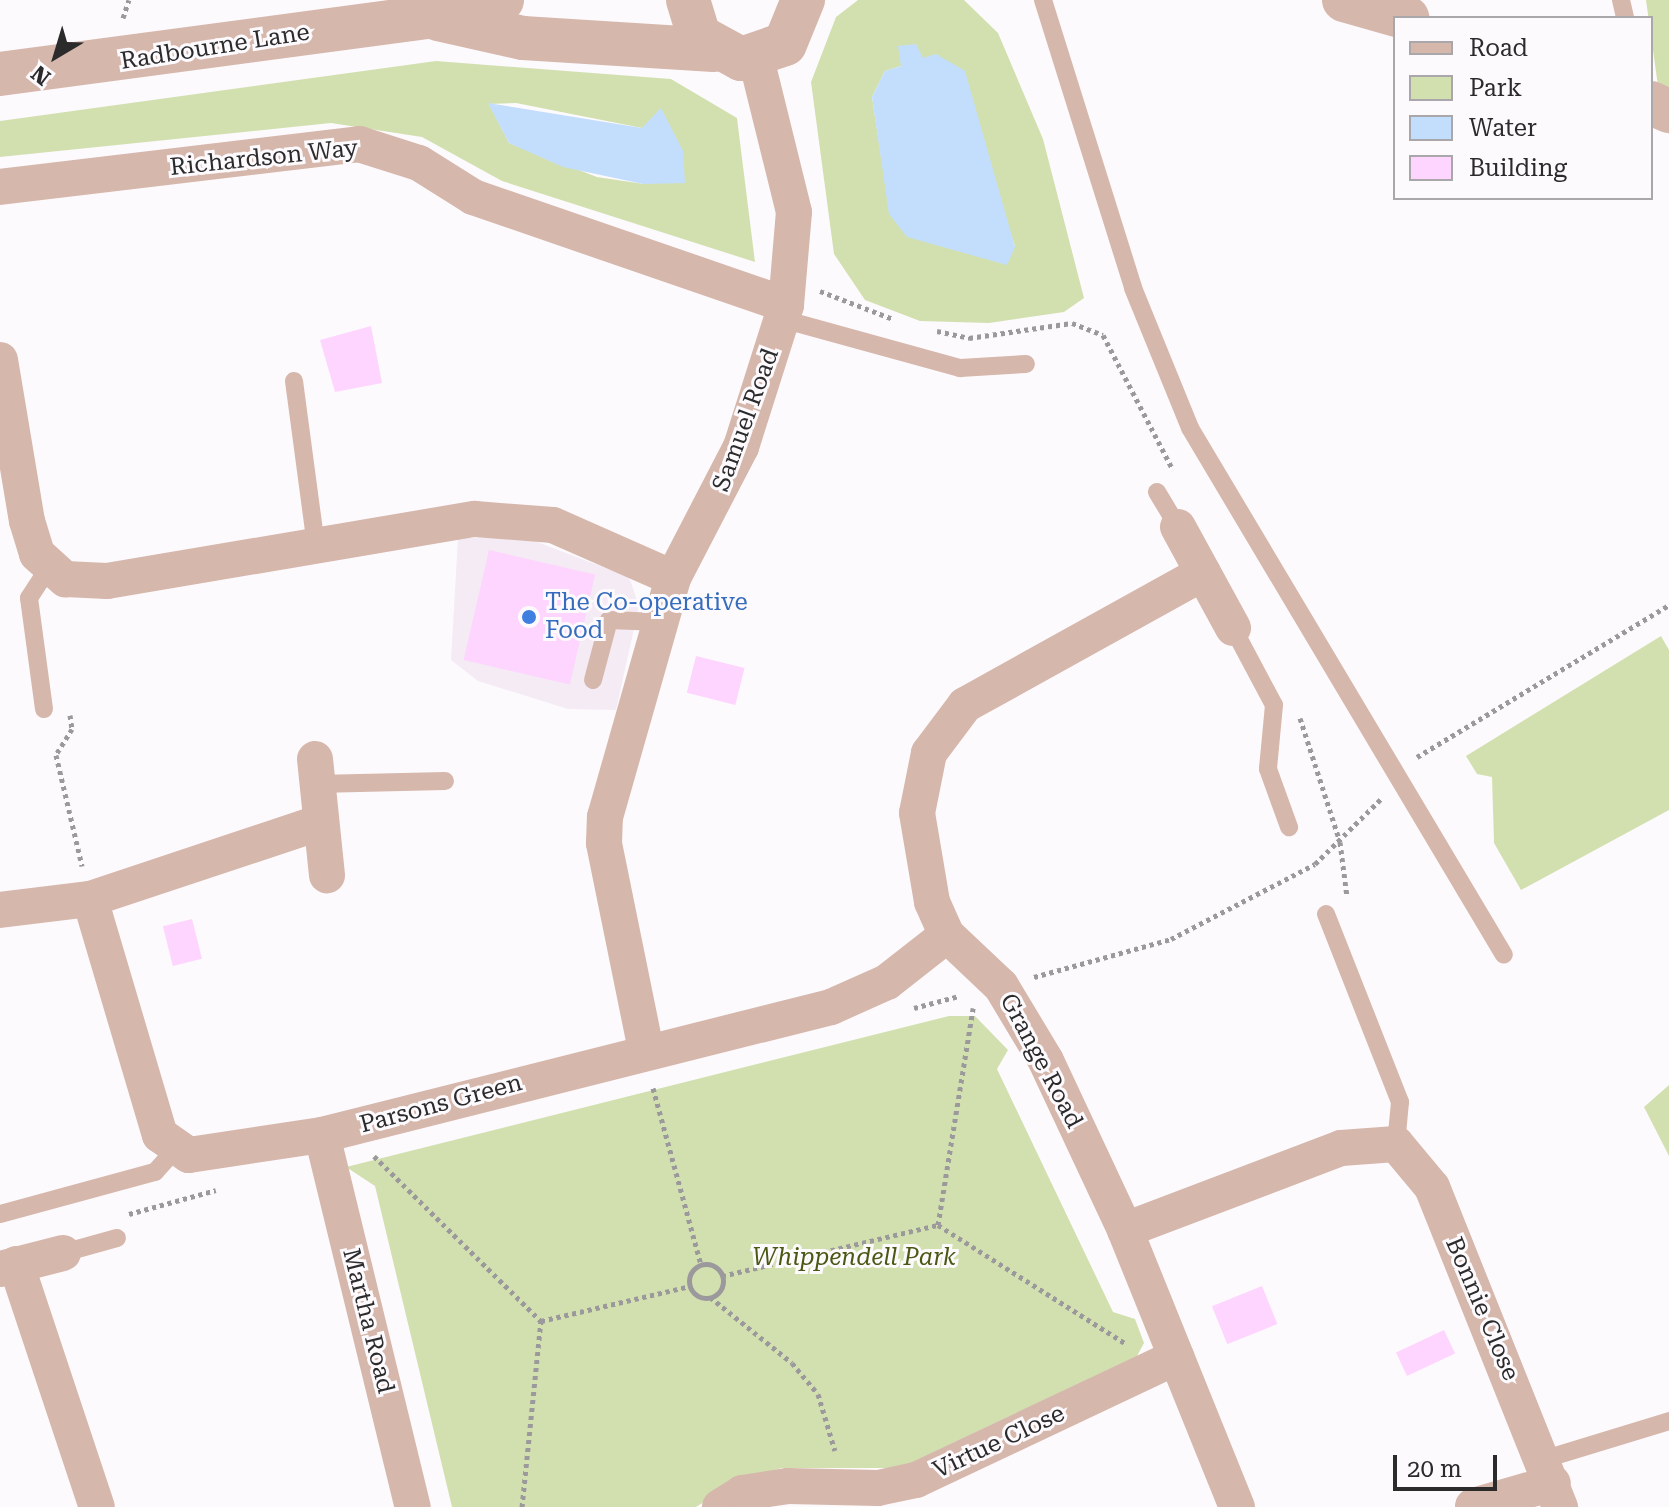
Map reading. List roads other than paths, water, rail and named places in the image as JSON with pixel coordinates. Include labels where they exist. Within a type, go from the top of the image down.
[{"type":"street","name":"Radbourne Lane","points":[[0,74],[429,17],[502,0]]},
{"type":"street","points":[[688,0],[699,36],[714,50]]},
{"type":"street","points":[[1344,0],[1400,16]]},
{"type":"street","points":[[756,59],[785,44],[806,5]]},
{"type":"street","name":"Radbourne Lane","points":[[429,17],[523,38],[714,50],[756,59]]},
{"type":"street","name":"Samuel Road","points":[[646,1050],[604,843],[659,622],[673,578],[727,481],[784,312],[794,212],[756,59]]},
{"type":"street","name":"Richardson Way","points":[[0,206],[0,187],[359,144],[419,163],[473,197],[784,312]]},
{"type":"street","points":[[0,360],[8,462],[27,521],[48,569],[65,579],[107,581],[475,519],[553,525],[673,578]]},
{"type":"street","points":[[1178,527],[1233,628]]},
{"type":"street","name":"Grange Road","points":[[1203,573],[965,705],[929,753],[917,813],[932,902],[947,935],[1046,1061],[1125,1230],[1166,1361],[1237,1507]]},
{"type":"street","points":[[316,772],[319,823],[327,875]]},
{"type":"street","points":[[0,910],[90,899],[319,823]]},
{"type":"street","points":[[90,899],[160,1135],[174,1151]]},
{"type":"street","name":"Parsons Green","points":[[174,1151],[189,1155],[322,1135],[646,1050],[831,1007],[887,982],[947,935]]},
{"type":"street","name":"Martha Road","points":[[322,1135],[413,1507]]},
{"type":"street","points":[[1125,1230],[1341,1148],[1396,1144]]},
{"type":"street","name":"Bonnie Close","points":[[1396,1144],[1432,1187],[1553,1483]]},
{"type":"street","points":[[63,1253],[8,1266],[97,1507]]},
{"type":"street","name":"Virtue Close","points":[[720,1507],[742,1493],[788,1486],[849,1498],[916,1480],[964,1462],[1166,1361]]},
{"type":"street","points":[[1473,1506],[1553,1483]]},
{"type":"lane","points":[[1043,0],[1133,288],[1190,428],[1504,955]]},
{"type":"lane","points":[[784,312],[960,368],[1026,364]]},
{"type":"lane","points":[[294,381],[316,546]]},
{"type":"lane","points":[[1157,492],[1178,527]]},
{"type":"lane","points":[[44,709],[29,598],[48,569]]},
{"type":"lane","points":[[593,680],[609,620],[659,622]]},
{"type":"lane","points":[[1233,628],[1274,705],[1268,769],[1289,827]]},
{"type":"lane","points":[[316,772],[445,781]]},
{"type":"lane","points":[[1326,914],[1400,1102],[1396,1144]]},
{"type":"lane","points":[[0,1214],[155,1172],[174,1151]]},
{"type":"lane","points":[[63,1253],[117,1238]]},
{"type":"lane","points":[[1553,1483],[1669,1421]]},
{"type":"water","points":[[916,44],[923,58],[936,54],[965,71],[1015,247],[1007,265],[907,237],[889,214],[872,97],[885,71],[901,66],[898,46]]},
{"type":"water","points":[[488,103],[642,128],[661,108],[683,151],[685,183],[643,184],[563,167],[509,143]]},
{"type":"place","name":"The Co-operative Food","points":[[529,617]]},
{"type":"park label","name":"Whippendell Park","points":[[854,1258]]}]
